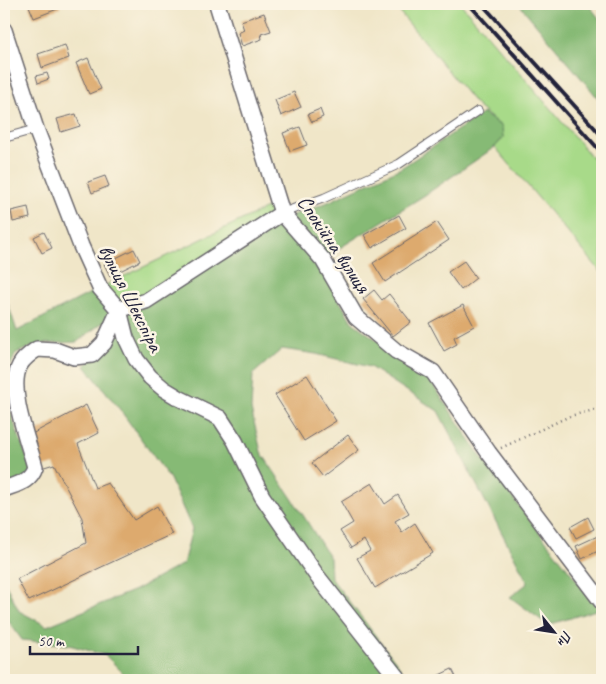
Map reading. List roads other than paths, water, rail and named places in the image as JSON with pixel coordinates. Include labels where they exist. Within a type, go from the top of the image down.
[{"type":"street","name":"Спокійна вулиця","points":[[217,4],[282,213],[323,260],[356,317],[396,351],[433,372],[489,453],[602,602]]},
{"type":"street","name":"вулиця Шекспіра","points":[[4,30],[36,128],[85,254],[100,288],[119,310],[126,338],[136,358],[150,376],[164,389],[220,418],[235,440],[262,496],[317,576],[399,680]]},
{"type":"street","points":[[4,489],[25,481],[33,474],[35,467],[16,397],[15,376],[20,363],[37,349],[55,350],[74,357],[92,355],[104,343],[119,310],[146,301],[282,213]]},
{"type":"lane","points":[[282,213],[324,198],[399,164],[478,111]]},
{"type":"lane","points":[[4,138],[36,128]]},
{"type":"railway","points":[[469,4],[602,153]]},
{"type":"railway","points":[[482,4],[602,136]]}]
